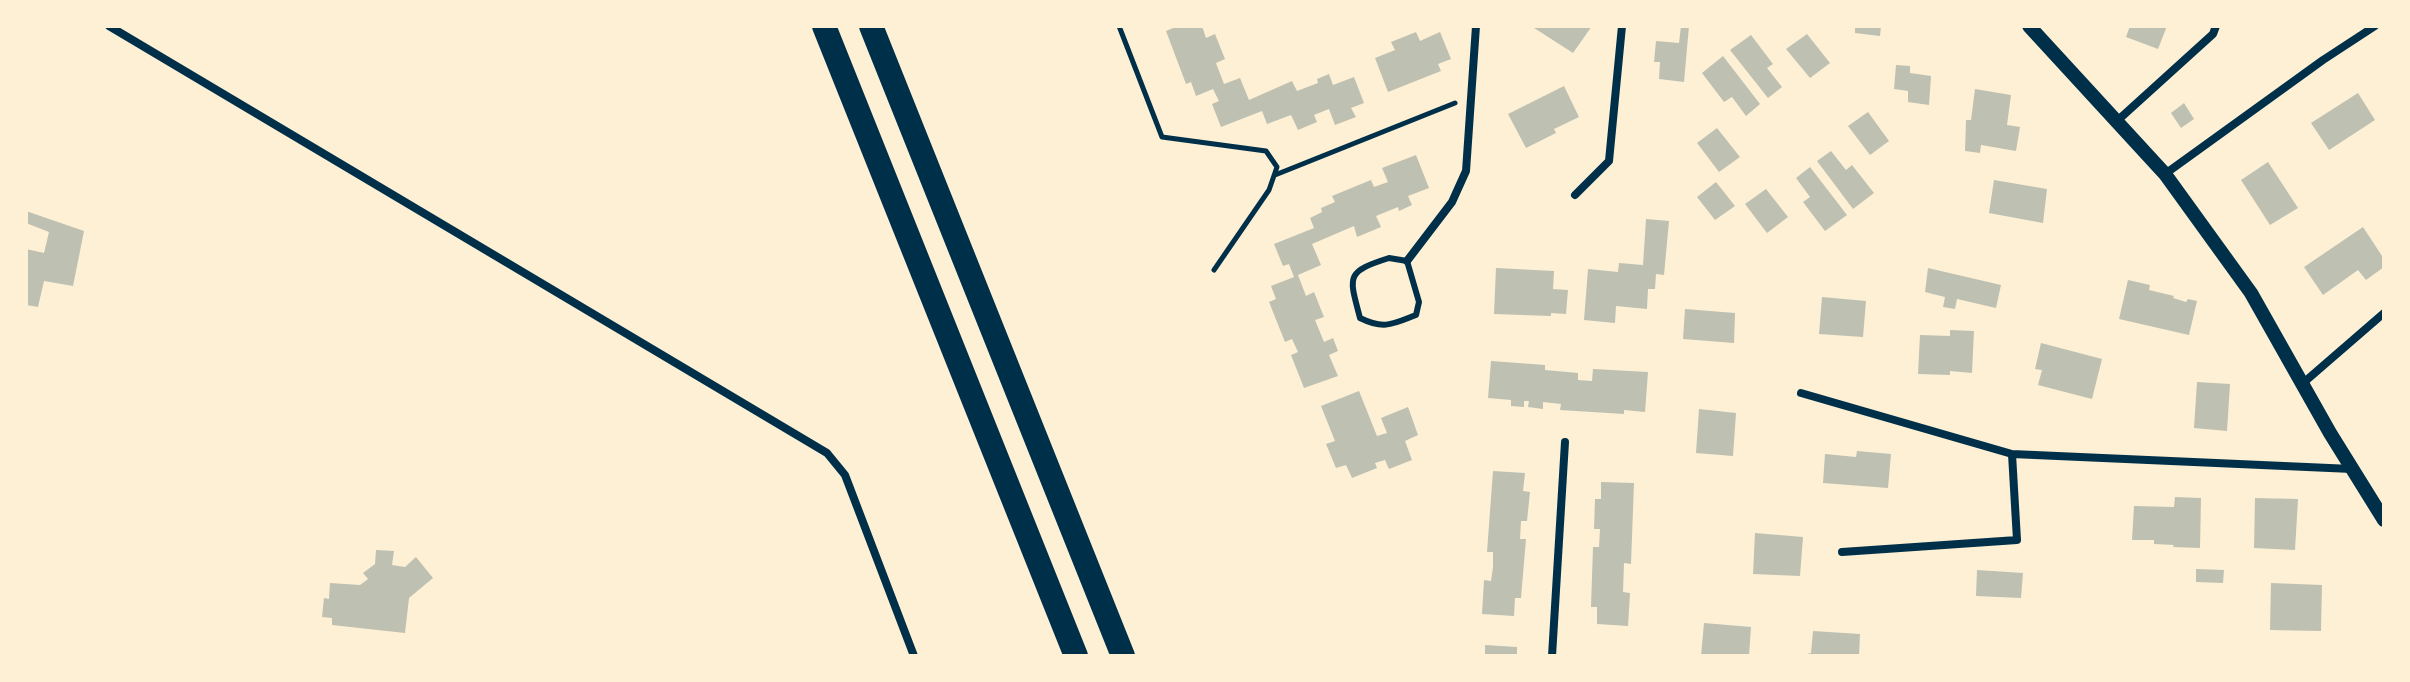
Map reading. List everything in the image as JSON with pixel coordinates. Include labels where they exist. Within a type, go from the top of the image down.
[{"type":"highway","points":[[824,26],[1076,656]]},
{"type":"highway","points":[[871,26],[1123,656]]},
{"type":"street","points":[[109,26],[827,453],[845,475],[914,656]]},
{"type":"street","points":[[1407,261],[1452,202],[1466,171],[1476,26]]},
{"type":"street","points":[[1575,195],[1609,161],[1622,26]]},
{"type":"street","points":[[2029,26],[2165,174],[2251,293],[2384,520]]},
{"type":"street","points":[[2117,121],[2213,34],[2216,26]]},
{"type":"street","points":[[2165,174],[2375,26]]},
{"type":"street","points":[[2302,384],[2384,313]]},
{"type":"street","points":[[1801,393],[2012,454],[2353,469]]},
{"type":"street","points":[[1552,656],[1565,442]]},
{"type":"street","points":[[1842,552],[2017,540],[2012,454]]},
{"type":"lane","points":[[1389,258],[1407,261],[1419,302],[1416,315],[1387,326],[1374,325],[1360,318],[1351,284],[1355,274],[1366,265],[1389,258]]},
{"type":"path","points":[[1119,26],[1162,137],[1266,151],[1277,167],[1269,190],[1214,270]]},
{"type":"path","points":[[1274,175],[1471,97]]},
{"type":"building","points":[[1178,26],[1202,26],[1206,38],[1215,34],[1225,59],[1216,63],[1224,84],[1240,78],[1249,100],[1292,81],[1297,91],[1318,83],[1317,79],[1329,74],[1333,85],[1354,77],[1364,103],[1351,108],[1356,117],[1335,125],[1329,109],[1314,115],[1317,122],[1298,130],[1291,115],[1267,124],[1262,111],[1221,127],[1212,104],[1219,101],[1213,89],[1196,96],[1191,82],[1186,84],[1166,31]]},
{"type":"building","points":[[1531,26],[1592,26],[1573,53]]},
{"type":"building","points":[[1681,26],[1689,26],[1684,82],[1659,79],[1660,62],[1654,62],[1656,41],[1679,43]]},
{"type":"building","points":[[1855,26],[1881,26],[1880,36],[1855,33]]},
{"type":"building","points":[[2130,26],[2167,26],[2158,49],[2126,37]]},
{"type":"building","points":[[1416,32],[1420,41],[1440,32],[1451,59],[1438,64],[1441,71],[1388,92],[1375,58],[1395,50],[1391,42]]},
{"type":"building","points":[[1807,34],[1830,63],[1810,78],[1786,49]]},
{"type":"building","points":[[1751,35],[1773,64],[1767,68],[1782,87],[1768,98],[1730,50]]},
{"type":"building","points":[[1723,56],[1760,104],[1746,116],[1732,97],[1724,102],[1702,73]]},
{"type":"building","points":[[1896,65],[1910,66],[1910,73],[1931,76],[1929,105],[1908,102],[1908,91],[1894,89]]},
{"type":"building","points":[[1564,86],[1579,117],[1526,148],[1508,114]]},
{"type":"building","points":[[1975,89],[2011,95],[2007,125],[2020,127],[2016,151],[1981,145],[1980,153],[1965,151],[1966,120],[1971,120]]},
{"type":"building","points":[[2358,93],[2375,120],[2329,150],[2311,123]]},
{"type":"building","points":[[2184,103],[2194,119],[2181,128],[2171,113]]},
{"type":"building","points":[[1868,112],[1889,141],[1870,155],[1848,126]]},
{"type":"building","points":[[1717,128],[1740,157],[1719,172],[1697,143]]},
{"type":"building","points":[[1831,151],[1846,170],[1852,165],[1874,193],[1853,209],[1817,161]]},
{"type":"building","points":[[1416,155],[1429,188],[1408,196],[1412,205],[1376,216],[1381,227],[1357,237],[1354,226],[1312,244],[1321,265],[1298,275],[1306,296],[1314,292],[1324,317],[1315,320],[1324,342],[1333,338],[1338,351],[1329,355],[1338,376],[1304,388],[1291,355],[1298,352],[1292,339],[1285,342],[1269,302],[1276,299],[1271,286],[1294,277],[1289,264],[1283,266],[1274,244],[1314,228],[1310,218],[1322,212],[1321,208],[1335,202],[1332,196],[1371,180],[1374,187],[1388,182],[1382,168]]},
{"type":"building","points":[[2268,162],[2298,208],[2270,225],[2241,180]]},
{"type":"building","points":[[1810,167],[1847,215],[1825,231],[1803,202],[1810,197],[1796,178]]},
{"type":"building","points":[[1994,180],[2047,189],[2043,223],[1989,213]]},
{"type":"building","points":[[1716,182],[1735,206],[1715,220],[1697,197]]},
{"type":"building","points":[[1766,189],[1788,217],[1767,233],[1745,204]]},
{"type":"building","points":[[26,211],[84,231],[73,286],[44,281],[38,307],[26,305],[26,249],[44,253],[49,232],[26,223]]},
{"type":"building","points":[[1646,219],[1669,221],[1664,275],[1656,274],[1655,289],[1648,289],[1647,309],[1616,306],[1615,323],[1584,320],[1588,269],[1618,272],[1619,263],[1643,265]]},
{"type":"building","points":[[2363,227],[2384,259],[2384,267],[2366,280],[2358,270],[2323,295],[2304,267]]},
{"type":"building","points":[[1496,268],[1554,271],[1553,289],[1568,290],[1566,314],[1494,314]]},
{"type":"building","points":[[1928,268],[2001,285],[1996,308],[1957,299],[1955,309],[1943,307],[1945,297],[1925,292]]},
{"type":"building","points":[[2128,280],[2150,285],[2149,290],[2186,302],[2188,299],[2197,301],[2189,335],[2119,319]]},
{"type":"building","points":[[1822,297],[1866,301],[1863,337],[1819,334]]},
{"type":"building","points":[[1685,309],[1735,313],[1734,343],[1683,339]]},
{"type":"building","points":[[1950,330],[1974,331],[1972,373],[1950,371],[1950,375],[1918,374],[1920,335],[1950,336]]},
{"type":"building","points":[[2041,343],[2102,359],[2092,399],[2038,385],[2042,370],[2035,369]]},
{"type":"building","points":[[1491,361],[1545,365],[1545,370],[1578,373],[1578,380],[1592,381],[1593,369],[1648,372],[1645,412],[1624,410],[1624,414],[1560,410],[1561,404],[1543,402],[1543,409],[1528,407],[1529,401],[1524,401],[1524,407],[1511,406],[1511,400],[1488,398]]},
{"type":"building","points":[[2197,382],[2230,384],[2227,431],[2194,428]]},
{"type":"building","points":[[1359,391],[1377,436],[1387,433],[1381,418],[1408,407],[1418,435],[1405,441],[1412,460],[1389,469],[1385,460],[1375,463],[1377,468],[1352,478],[1346,465],[1336,468],[1326,444],[1335,441],[1321,406]]},
{"type":"building","points":[[1699,409],[1736,413],[1733,456],[1696,453]]},
{"type":"building","points":[[1857,451],[1891,454],[1888,488],[1823,483],[1825,454],[1856,457]]},
{"type":"building","points":[[1493,471],[1525,473],[1523,491],[1530,492],[1527,521],[1521,521],[1520,539],[1526,539],[1521,598],[1515,598],[1514,616],[1482,614],[1484,580],[1491,581],[1493,567],[1493,552],[1487,552]]},
{"type":"building","points":[[1601,482],[1634,483],[1631,564],[1624,563],[1623,592],[1630,593],[1628,626],[1597,624],[1597,607],[1591,607],[1593,547],[1599,547],[1600,529],[1594,529],[1595,499],[1601,499]]},
{"type":"building","points":[[2175,497],[2201,498],[2200,548],[2154,544],[2154,540],[2132,540],[2134,506],[2174,507]]},
{"type":"building","points":[[2255,498],[2298,499],[2295,550],[2254,548]]},
{"type":"building","points":[[1755,533],[1803,537],[1800,576],[1753,574]]},
{"type":"building","points":[[376,550],[394,551],[392,565],[405,567],[416,557],[433,578],[409,598],[405,633],[332,625],[332,618],[322,617],[324,598],[329,599],[330,583],[360,585],[368,579],[363,573],[375,564]]},
{"type":"building","points":[[2196,569],[2224,570],[2223,583],[2196,582]]},
{"type":"building","points":[[1977,570],[2023,573],[2021,598],[1976,596]]},
{"type":"building","points":[[2271,583],[2322,585],[2321,631],[2270,630]]},
{"type":"building","points":[[1704,623],[1751,627],[1749,656],[1701,656]]},
{"type":"building","points":[[1813,631],[1860,634],[1859,656],[1798,656],[1811,653]]},
{"type":"building","points":[[1485,645],[1517,647],[1517,656],[1485,656]]}]
